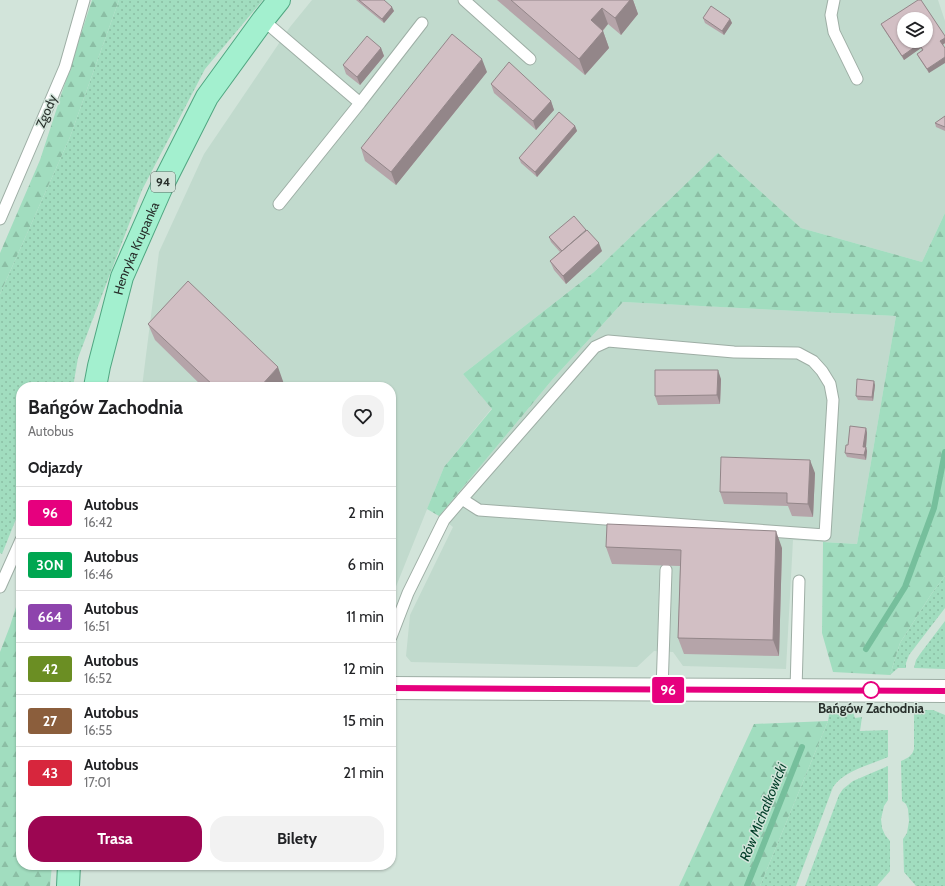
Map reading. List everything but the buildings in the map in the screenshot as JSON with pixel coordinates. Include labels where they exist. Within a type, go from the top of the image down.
[{"type":"main road","name":"Henryka Krupanka","points":[[96,382],[122,277],[163,184],[207,97],[279,0]]},
{"type":"main road","points":[[68,886],[69,870]]},
{"type":"street","points":[[396,688],[945,691]]},
{"type":"lane","name":"Zgody","points":[[0,219],[65,67],[84,0]]},
{"type":"lane","points":[[464,0],[530,59]]},
{"type":"lane","points":[[834,0],[830,15],[834,32],[857,79]]},
{"type":"lane","points":[[263,20],[360,103]]},
{"type":"lane","points":[[279,204],[422,23]]},
{"type":"lane","points":[[396,624],[408,592],[444,520],[462,499],[595,346],[608,341],[734,352],[798,353],[813,361],[822,371],[830,384],[833,400],[825,535],[479,510],[462,499]]},
{"type":"lane","points":[[0,587],[16,551]]},
{"type":"lane","points":[[662,690],[666,570]]},
{"type":"lane","points":[[796,690],[799,581]]},
{"type":"shaded area","points":[[312,0],[938,0],[945,21],[945,213],[922,262],[801,228],[718,153],[594,272],[463,374],[492,408],[444,467],[396,587],[396,382],[143,382],[159,252],[204,154],[290,27]]},
{"type":"shaded area","points":[[623,302],[896,316],[857,544],[793,540],[786,669],[683,666],[673,652],[654,651],[637,667],[411,662],[406,656],[410,615],[453,527],[439,516],[552,380]]},
{"type":"green space","points":[[92,0],[119,0],[70,137],[0,294],[0,253],[40,160]]},
{"type":"green space","points":[[119,0],[263,0],[205,69],[142,190],[78,358],[74,382],[16,382],[16,519],[2,554],[0,553],[0,294],[70,137]]},
{"type":"green space","points":[[718,153],[801,228],[922,262],[945,213],[945,576],[932,593],[900,643],[890,675],[833,672],[822,633],[823,542],[857,544],[896,316],[623,302],[552,380],[439,516],[427,509],[444,467],[492,409],[463,374],[594,272]]},
{"type":"green space","points":[[945,576],[945,608],[909,655],[906,668],[898,668],[890,675],[900,643],[932,593]]},
{"type":"green space","points":[[16,607],[16,870],[52,870],[50,886],[0,886],[0,652]]},
{"type":"green space","points":[[945,621],[945,669],[914,668],[916,660]]},
{"type":"green space","points":[[830,709],[852,709],[855,718],[862,717],[860,731],[888,730],[888,757],[851,772],[838,781],[833,787],[796,886],[760,886],[828,721]]},
{"type":"green space","points":[[914,710],[933,710],[945,715],[945,886],[916,886],[904,872],[903,839],[907,833],[909,821],[908,809],[906,804],[902,801],[901,761],[906,759],[914,749]]},
{"type":"green space","points":[[828,721],[760,886],[679,886],[754,724]]},
{"type":"green space","points":[[888,766],[888,800],[884,806],[881,819],[882,828],[890,841],[890,871],[877,886],[805,886],[839,795],[843,789],[853,781]]},
{"type":"waterway","name":"Rów Michałkowicki","points":[[866,649],[905,587],[934,508],[945,452]]},
{"type":"waterway","name":"Rów Michałkowicki","points":[[747,886],[802,747]]},
{"type":"bus line","name":"96","points":[[396,688],[945,691]]},
{"type":"place","name":"Bańgów Zachodnia","points":[[871,690]]}]
